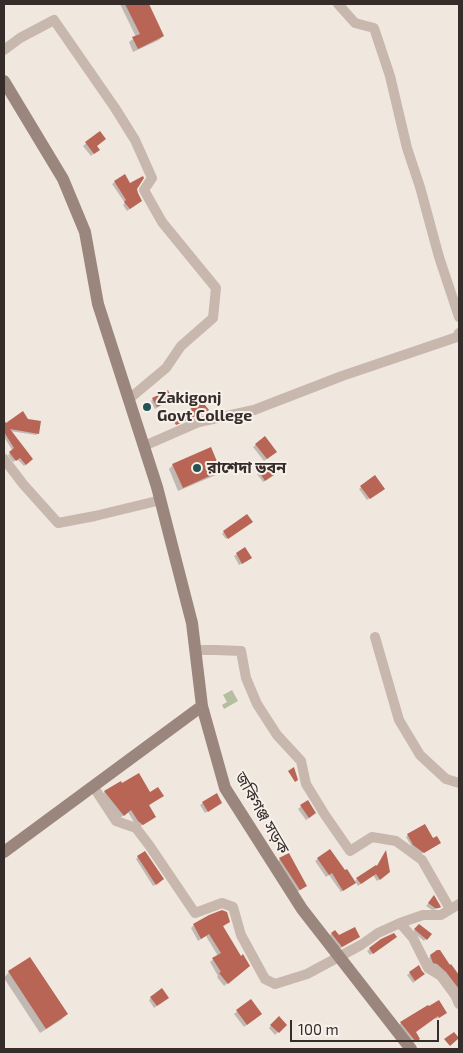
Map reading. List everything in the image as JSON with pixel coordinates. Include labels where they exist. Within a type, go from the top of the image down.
[{"type":"street","points":[[338,4],[355,23],[374,28],[390,76],[407,148],[420,187],[438,257],[459,317]]},
{"type":"street","points":[[4,50],[20,38],[54,20],[135,140],[152,178],[144,190],[162,222],[216,288],[213,318],[181,346],[166,368],[129,398]]},
{"type":"street","name":"জকিগঞ্জ সড়ক","points":[[4,81],[63,179],[84,232],[98,304],[160,500],[192,623],[202,706],[225,788],[302,909],[411,1049]]},
{"type":"street","points":[[144,446],[199,422],[254,410],[342,376],[457,337],[459,334]]},
{"type":"street","points":[[4,459],[23,484],[58,523],[160,500]]},
{"type":"street","points":[[375,637],[399,720],[420,755],[446,779],[459,783]]},
{"type":"street","points":[[93,786],[116,821],[136,828],[195,913],[222,903],[233,908],[242,935],[265,979],[275,984],[307,974],[400,923],[423,915],[441,915],[455,906],[422,860],[396,841],[372,837],[350,851],[306,784],[301,761],[277,735],[257,704],[246,678],[241,651],[196,650]]},
{"type":"street","points":[[4,852],[202,706]]},
{"type":"street","points":[[400,923],[413,938],[428,968],[441,976],[455,995],[459,1004]]},
{"type":"green space","points":[[232,690],[238,701],[224,709],[222,705],[227,702],[223,695]]},
{"type":"building","points":[[125,4],[149,4],[164,36],[138,49],[132,37],[140,34]]},
{"type":"building","points":[[100,131],[106,139],[97,146],[100,150],[94,154],[85,142]]},
{"type":"building","points":[[125,174],[130,183],[143,176],[144,178],[137,189],[142,201],[130,209],[124,202],[126,200],[114,181]]},
{"type":"building","points":[[168,390],[172,399],[157,407],[152,398]]},
{"type":"building","points":[[201,400],[209,410],[176,425],[173,420]]},
{"type":"building","points":[[23,411],[28,419],[41,421],[39,434],[10,429],[33,459],[26,465],[20,458],[16,461],[9,452],[14,448],[4,432],[4,420],[6,423]]},
{"type":"building","points":[[265,436],[277,452],[267,459],[255,444]]},
{"type":"building","name":"রাশেদা ভবন","points":[[211,447],[221,471],[183,488],[172,464]]},
{"type":"building","points":[[270,463],[277,473],[265,481],[258,470]]},
{"type":"building","points":[[375,475],[385,489],[370,499],[360,486]]},
{"type":"building","points":[[247,514],[253,522],[228,539],[223,531]]},
{"type":"building","points":[[245,547],[252,558],[242,564],[236,553]]},
{"type":"building","points":[[294,767],[298,780],[295,782],[288,771]]},
{"type":"building","points":[[139,773],[150,792],[158,787],[164,796],[149,805],[156,817],[143,825],[131,810],[124,816],[104,791]]},
{"type":"building","points":[[217,793],[222,803],[208,812],[202,802]]},
{"type":"building","points":[[308,800],[316,813],[309,818],[300,805]]},
{"type":"building","points":[[425,824],[433,838],[437,836],[441,843],[424,853],[413,845],[407,834]]},
{"type":"building","points":[[330,849],[356,883],[343,891],[332,873],[329,875],[317,858]]},
{"type":"building","points":[[386,850],[390,872],[380,880],[376,874],[361,884],[356,878],[377,866]]},
{"type":"building","points":[[145,851],[164,879],[156,885],[137,856]]},
{"type":"building","points":[[289,853],[307,886],[300,890],[279,858]]},
{"type":"building","points":[[434,895],[441,907],[439,908],[435,908],[428,903]]},
{"type":"building","points":[[222,910],[227,912],[230,922],[223,926],[241,956],[243,954],[250,966],[228,984],[219,973],[221,972],[212,958],[221,953],[209,934],[201,939],[193,924]]},
{"type":"building","points":[[419,924],[432,934],[427,940],[414,929]]},
{"type":"building","points":[[355,927],[360,937],[342,947],[331,933],[335,930],[339,935]]},
{"type":"building","points":[[394,933],[397,937],[373,954],[369,948],[381,939]]},
{"type":"building","points":[[440,950],[459,975],[459,989],[446,972],[433,963],[430,955]]},
{"type":"building","points":[[30,957],[68,1014],[46,1029],[8,971]]},
{"type":"building","points":[[419,965],[425,974],[415,981],[409,972]]},
{"type":"building","points":[[162,988],[169,998],[157,1006],[150,997]]},
{"type":"building","points":[[251,999],[262,1014],[247,1025],[236,1010]]},
{"type":"building","points":[[439,1000],[447,1013],[439,1018],[438,1016],[416,1032],[420,1039],[416,1042],[400,1022]]},
{"type":"building","points":[[279,1016],[287,1025],[279,1033],[270,1025]]},
{"type":"building","points":[[454,1032],[459,1038],[450,1046],[444,1039]]},
{"type":"place","name":"Zakigonj Govt College","points":[[147,407]]},
{"type":"place","name":"রাশেদা ভবন","points":[[197,468]]}]
